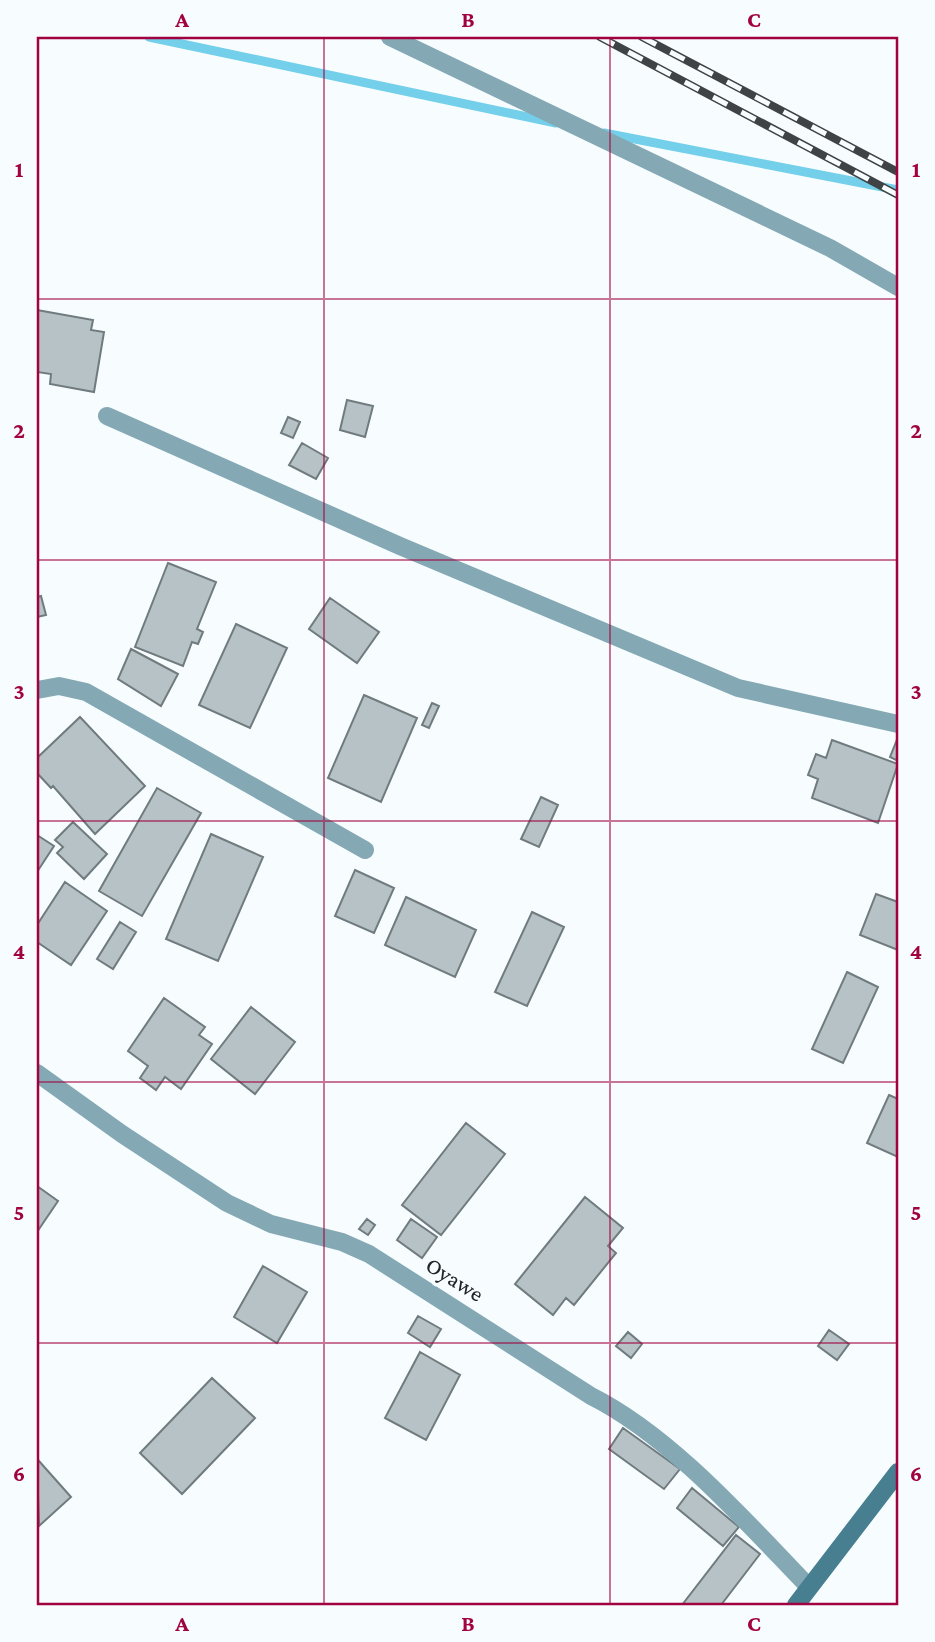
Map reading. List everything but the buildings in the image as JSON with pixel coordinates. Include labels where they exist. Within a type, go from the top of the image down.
[{"type":"main road","points":[[796,1605],[898,1472]]},
{"type":"street","points":[[390,37],[830,248],[898,287]]},
{"type":"street","points":[[107,416],[400,546],[738,688],[898,724]]},
{"type":"street","points":[[37,690],[59,686],[86,692],[365,850]]},
{"type":"street","name":"Oyawe","points":[[37,1073],[122,1134],[227,1203],[271,1224],[342,1242],[369,1254],[591,1396],[622,1412],[734,1509],[809,1587]]},
{"type":"waterway","points":[[149,37],[556,123]]},
{"type":"waterway","points":[[604,133],[898,190]]},
{"type":"railway","points":[[600,37],[898,195]]},
{"type":"railway","points":[[642,37],[898,172]]}]
